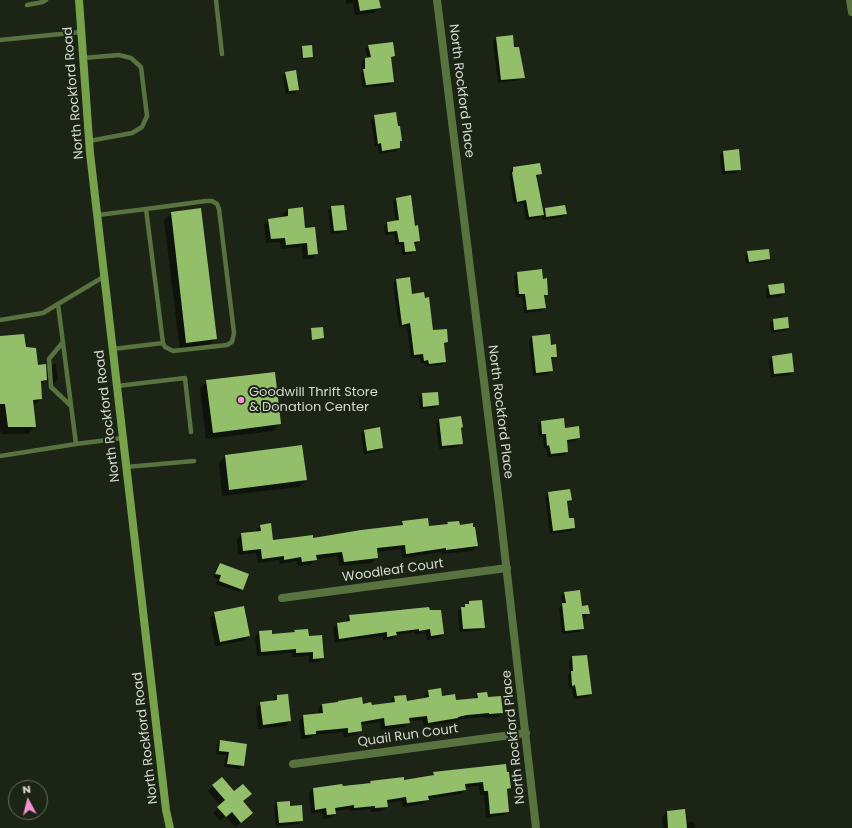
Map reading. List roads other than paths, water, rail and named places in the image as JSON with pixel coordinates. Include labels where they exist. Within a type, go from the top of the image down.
[{"type":"street","name":"North Rockford Road","points":[[78,0],[90,141],[104,276],[166,810],[170,828]]},
{"type":"street","name":"North Rockford Place","points":[[437,0],[507,568],[536,828]]},
{"type":"street","points":[[850,0],[852,12]]},
{"type":"street","name":"Woodleaf Court","points":[[282,598],[507,568]]},
{"type":"street","name":"Quail Run Court","points":[[293,764],[526,733]]},
{"type":"lane","points":[[26,5],[43,2],[46,0]]},
{"type":"lane","points":[[216,0],[222,54]]},
{"type":"lane","points":[[0,40],[81,32]]},
{"type":"lane","points":[[83,58],[119,55],[131,58],[141,67],[147,116],[142,127],[132,133],[90,141]]},
{"type":"lane","points":[[98,215],[146,208],[206,201],[212,201],[217,204],[219,209],[234,338],[232,342],[227,344],[173,351],[168,349],[163,343],[146,208]]},
{"type":"lane","points":[[0,320],[43,313],[104,276]]},
{"type":"lane","points":[[58,304],[76,444]]},
{"type":"lane","points":[[63,342],[49,359],[51,387],[71,406]]},
{"type":"lane","points":[[113,349],[163,343]]},
{"type":"lane","points":[[117,386],[185,378],[191,432]]},
{"type":"lane","points":[[0,456],[123,438]]},
{"type":"lane","points":[[126,467],[194,461]]},
{"type":"place","name":"Goodwill Thrift Store & Donation Center","points":[[241,400]]}]
